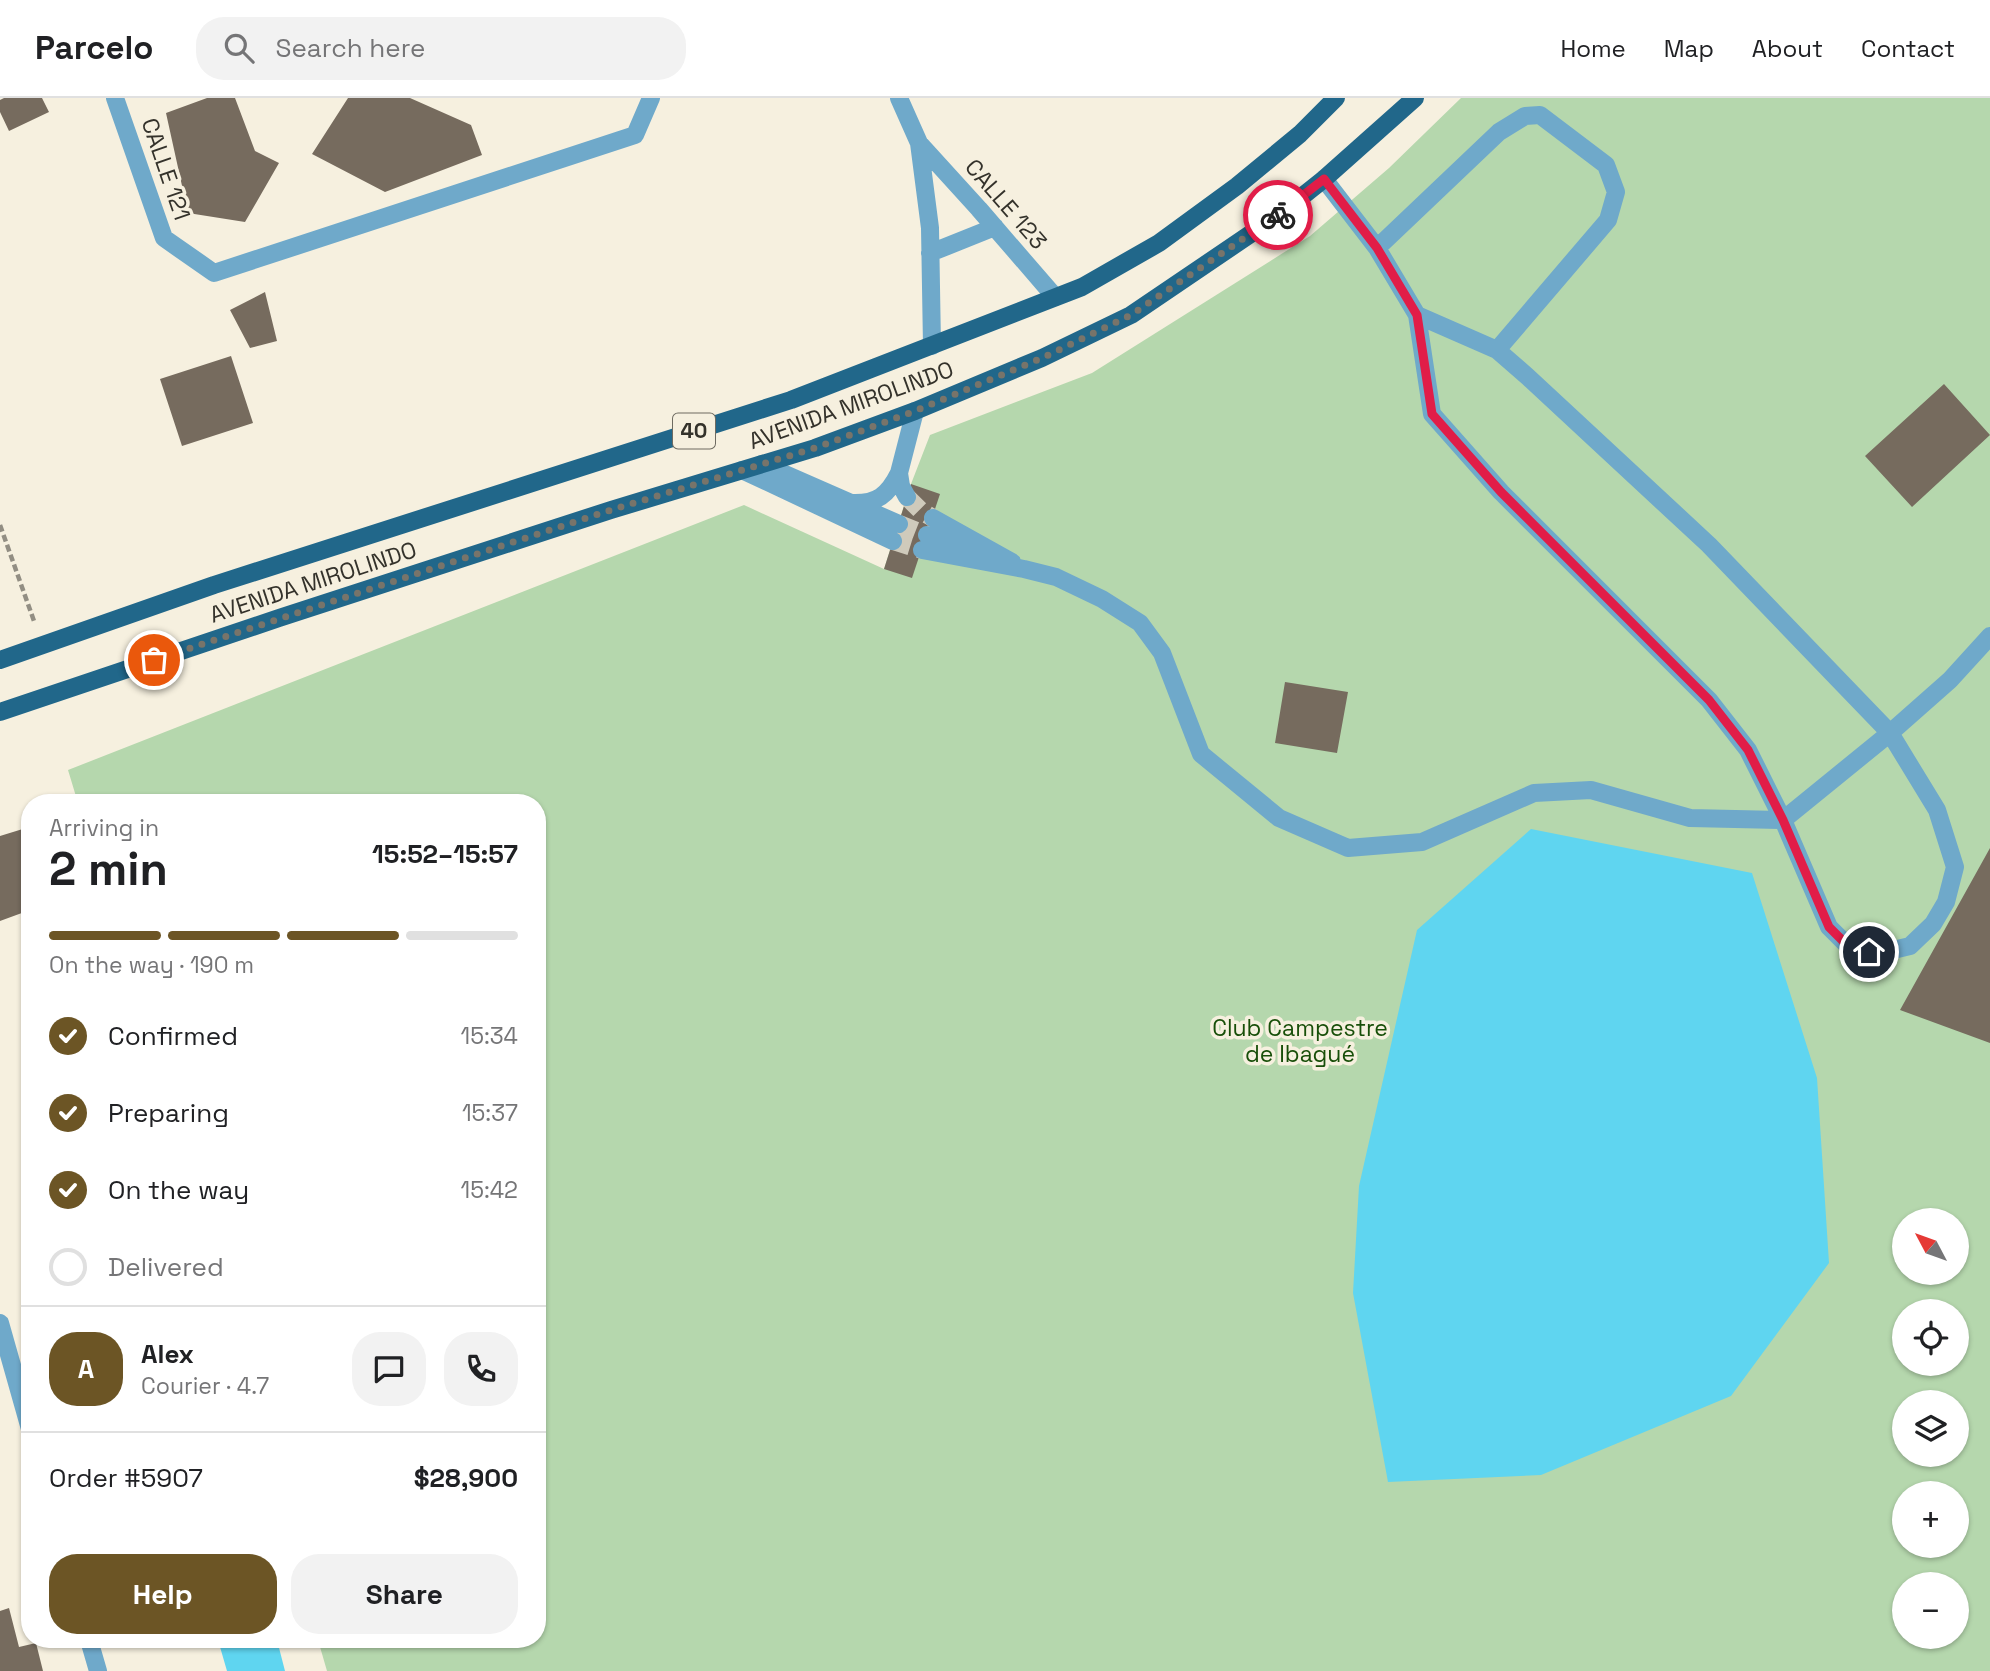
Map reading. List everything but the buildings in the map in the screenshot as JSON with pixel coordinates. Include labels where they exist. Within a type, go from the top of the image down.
[{"type":"main road","name":"AVENIDA MIROLINDO","points":[[0,660],[227,581],[791,400],[1082,287],[1159,243],[1237,186],[1300,134],[1336,98]]},
{"type":"main road","name":"AVENIDA MIROLINDO","points":[[0,712],[611,510],[815,448],[915,411],[1042,358],[1131,315],[1280,214],[1324,179],[1415,98]]},
{"type":"street","name":"CALLE 121","points":[[115,98],[164,238],[214,274],[635,135],[651,98]]},
{"type":"street","name":"CALLE 123","points":[[899,98],[919,143],[930,228],[932,346]]},
{"type":"street","points":[[1377,248],[1499,132],[1525,116],[1540,115],[1606,165],[1616,192],[1608,220],[1497,350]]},
{"type":"street","name":"CALLE 123","points":[[919,143],[1055,297]]},
{"type":"street","points":[[1324,179],[1377,248],[1417,315],[1432,414],[1501,492],[1709,700],[1748,750],[1783,820],[1829,927],[1853,951],[1885,952],[1910,946],[1933,924],[1946,902],[1955,867],[1937,810],[1890,733],[1709,545],[1528,377],[1497,350],[1417,315]]},
{"type":"street","points":[[930,253],[995,227]]},
{"type":"street","points":[[849,502],[865,503],[880,498],[892,487],[899,473],[915,411]]},
{"type":"street","points":[[742,470],[896,532],[849,502],[762,464]]},
{"type":"street","points":[[899,473],[901,486],[907,497]]},
{"type":"street","points":[[1024,569],[927,534],[1024,569],[1056,577],[1102,599],[1140,623],[1162,653],[1201,754],[1279,818],[1348,848],[1422,842],[1534,793],[1591,790],[1690,818],[1783,820],[1950,680],[1990,636]]},
{"type":"street","points":[[0,1323],[21,1397]]},
{"type":"street","points":[[91,1648],[98,1671]]},
{"type":"path","points":[[0,525],[43,645]]},
{"type":"green space","name":"Club Campestre de Ibagué","points":[[1461,98],[1990,98],[1990,1671],[327,1671],[320,1648],[546,1648],[546,794],[75,794],[68,770],[744,505],[884,569],[930,435],[1092,373],[1310,236],[1389,168]]},
{"type":"water","points":[[1531,829],[1752,873],[1817,1078],[1829,1263],[1731,1396],[1541,1475],[1388,1482],[1353,1293],[1359,1186],[1417,930]]},
{"type":"water","points":[[220,1648],[279,1648],[285,1671],[227,1671]]},
{"type":"tunnel","points":[[907,497],[933,518]]},
{"type":"tunnel","points":[[899,524],[927,535]]},
{"type":"tunnel","points":[[893,541],[922,550]]},
{"type":"way so far","points":[[154,660],[611,510],[815,448],[915,411],[1042,358],[1131,315],[1278,215]]},
{"type":"route","points":[[1278,215],[1324,179],[1377,248],[1417,315],[1432,414],[1501,492],[1709,700],[1748,750],[1783,820],[1829,927],[1853,951],[1869,952]]}]
